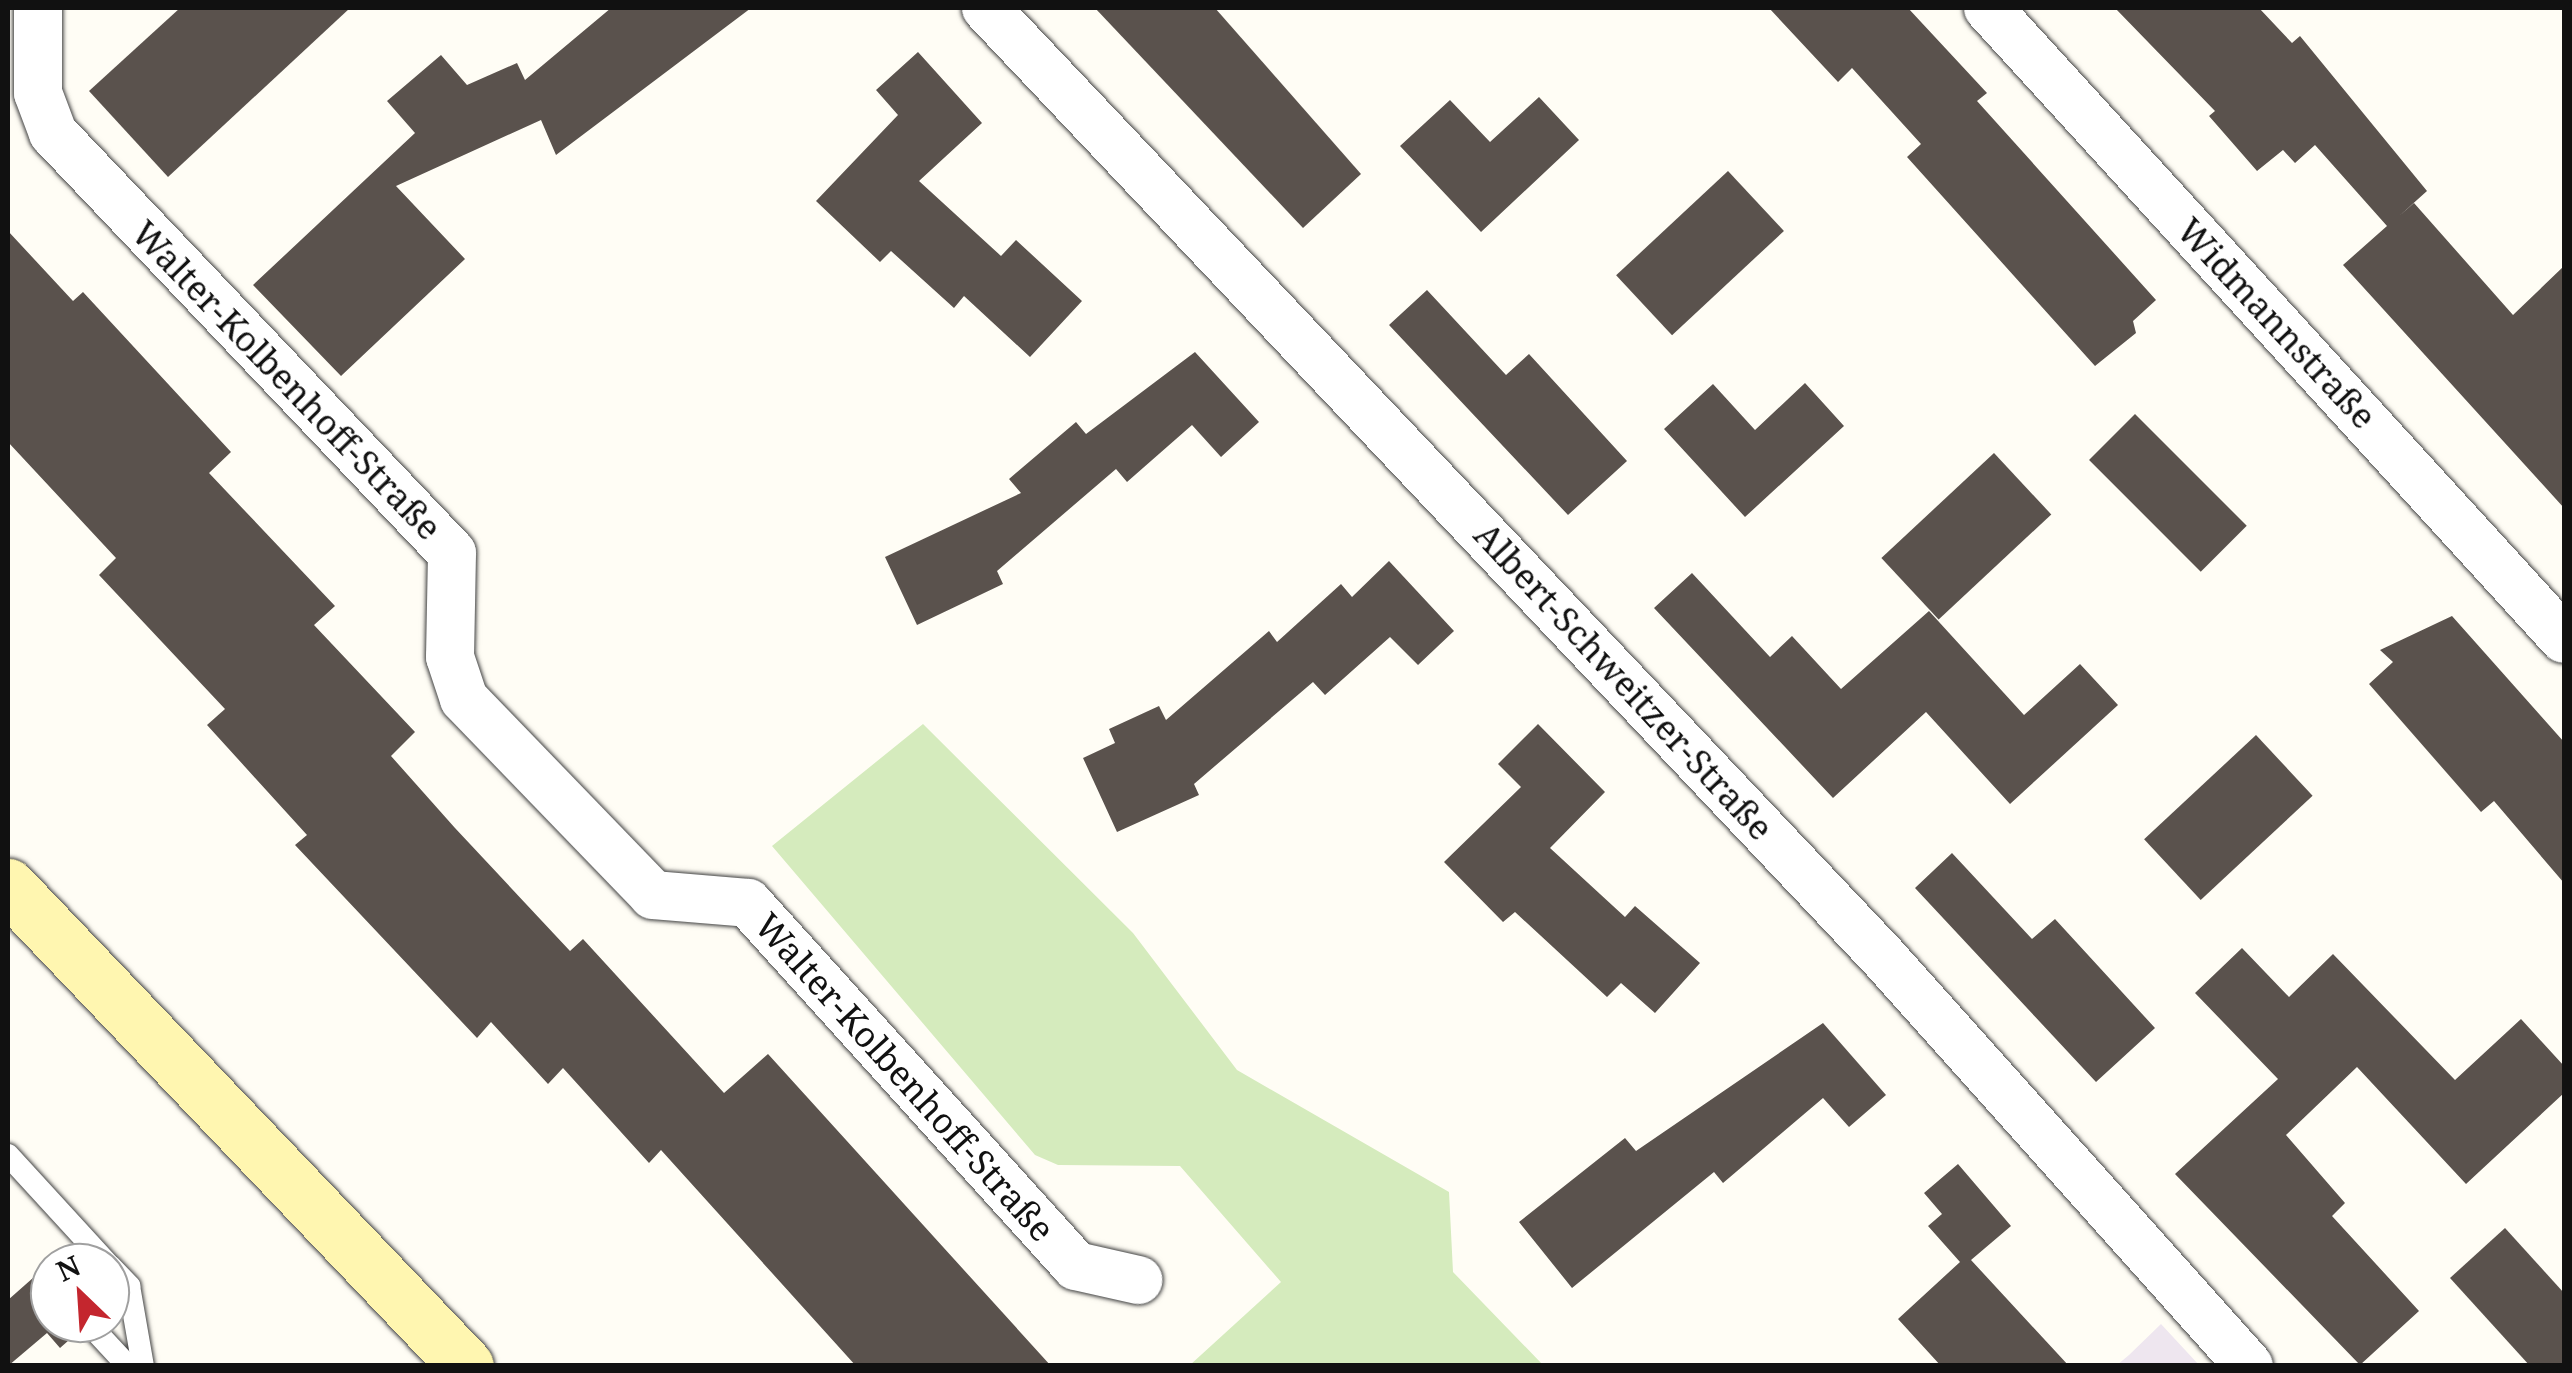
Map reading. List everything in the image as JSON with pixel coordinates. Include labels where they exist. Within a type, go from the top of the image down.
[{"type":"main road","points":[[8,886],[466,1366]]},
{"type":"street","name":"Walter-Kolbenhoff-Straße","points":[[38,8],[38,93],[52,133],[452,553],[450,657],[464,699],[653,895],[748,903],[1076,1266],[1138,1280]]},
{"type":"street","name":"Albert-Schweitzer-Straße","points":[[986,8],[1884,958],[2249,1366]]},
{"type":"street","name":"Widmannstraße","points":[[1988,8],[2564,639]]},
{"type":"lane","points":[[8,1155],[90,1243]]},
{"type":"lane","points":[[130,1291],[144,1366]]},
{"type":"lane","points":[[107,1343],[128,1366]]},
{"type":"shaded area","points":[[2161,1324],[2199,1365],[2117,1365],[2129,1355]]},
{"type":"green space","points":[[923,724],[1133,933],[1237,1070],[1449,1192],[1453,1272],[1543,1365],[1190,1365],[1281,1282],[1180,1166],[1058,1165],[1035,1155],[772,846]]},
{"type":"building","points":[[180,8],[350,8],[168,177],[89,91]]},
{"type":"building","points":[[611,8],[751,8],[556,155],[541,120],[396,186],[465,259],[341,376],[253,285],[415,133],[387,101],[441,55],[467,85],[517,63],[525,80]]},
{"type":"building","points":[[1095,8],[1215,8],[1361,174],[1303,228]]},
{"type":"building","points":[[1769,8],[1908,8],[1987,93],[1977,101],[2156,300],[2133,321],[2136,333],[2095,366],[1907,157],[1921,144],[1852,68],[1838,82]]},
{"type":"building","points":[[2115,8],[2259,8],[2292,43],[2300,36],[2427,191],[2398,217],[2414,203],[2513,315],[2564,266],[2564,508],[2343,265],[2387,226],[2315,145],[2295,163],[2283,150],[2257,171],[2209,116],[2215,111]]},
{"type":"building","points":[[918,52],[982,123],[919,181],[1001,256],[1016,240],[1082,301],[1030,357],[964,296],[954,308],[891,251],[880,262],[816,201],[898,115],[876,90]]},
{"type":"building","points":[[1539,97],[1579,140],[1481,232],[1400,146],[1450,100],[1490,142]]},
{"type":"building","points":[[1728,171],[1784,231],[1672,335],[1616,275]]},
{"type":"building","points":[[8,231],[73,301],[83,292],[231,452],[209,473],[335,606],[314,625],[415,732],[391,756],[455,828],[570,951],[583,939],[724,1093],[768,1054],[1051,1366],[856,1366],[661,1150],[649,1163],[563,1068],[548,1084],[491,1022],[477,1038],[295,845],[307,835],[207,725],[225,709],[99,575],[116,558],[8,442]]},
{"type":"building","points":[[1427,290],[1506,375],[1529,354],[1627,461],[1568,515],[1389,325]]},
{"type":"building","points":[[1195,352],[1259,422],[1221,457],[1192,425],[1127,482],[1116,469],[997,571],[1003,584],[917,625],[885,557],[1021,493],[1009,479],[1076,422],[1086,434]]},
{"type":"building","points":[[1805,383],[1844,426],[1745,517],[1664,429],[1713,384],[1755,430]]},
{"type":"building","points":[[2135,414],[2247,526],[2201,572],[2089,460]]},
{"type":"building","points":[[1994,453],[2051,514],[1939,619],[1881,558]]},
{"type":"building","points":[[1389,561],[1454,631],[1418,665],[1390,637],[1325,695],[1313,682],[1194,784],[1199,795],[1117,832],[1083,758],[1115,743],[1109,729],[1159,706],[1166,720],[1269,631],[1277,642],[1341,584],[1352,597]]},
{"type":"building","points":[[1692,573],[1770,657],[1792,636],[1841,689],[1929,611],[2024,715],[2080,664],[2118,705],[2010,804],[1926,712],[1833,798],[1654,608]]},
{"type":"building","points":[[2452,616],[2564,742],[2564,883],[2494,801],[2481,812],[2369,684],[2393,662],[2380,650]]},
{"type":"building","points":[[1538,724],[1605,792],[1550,848],[1625,917],[1635,906],[1700,963],[1655,1013],[1621,983],[1607,997],[1515,912],[1503,922],[1444,862],[1521,787],[1498,764]]},
{"type":"building","points":[[2256,735],[2313,796],[2201,900],[2144,839]]},
{"type":"building","points":[[1952,853],[2032,939],[2055,919],[2155,1028],[2096,1082],[1915,888]]},
{"type":"building","points":[[2242,948],[2289,997],[2333,954],[2455,1080],[2521,1019],[2564,1066],[2564,1093],[2466,1184],[2357,1067],[2286,1135],[2345,1203],[2332,1216],[2419,1311],[2360,1365],[2175,1174],[2278,1079],[2195,993]]},
{"type":"building","points":[[1823,1023],[1886,1095],[1849,1127],[1823,1098],[1723,1183],[1714,1172],[1572,1288],[1519,1222],[1625,1138],[1636,1151]]},
{"type":"building","points":[[1958,1164],[2011,1226],[1971,1260],[2069,1366],[1941,1366],[1898,1319],[1960,1262],[1928,1226],[1942,1214],[1924,1193]]},
{"type":"building","points":[[2505,1228],[2564,1293],[2564,1366],[2530,1366],[2450,1278]]},
{"type":"building","points":[[30,1281],[30,1343],[35,1343],[8,1366],[8,1300]]}]
